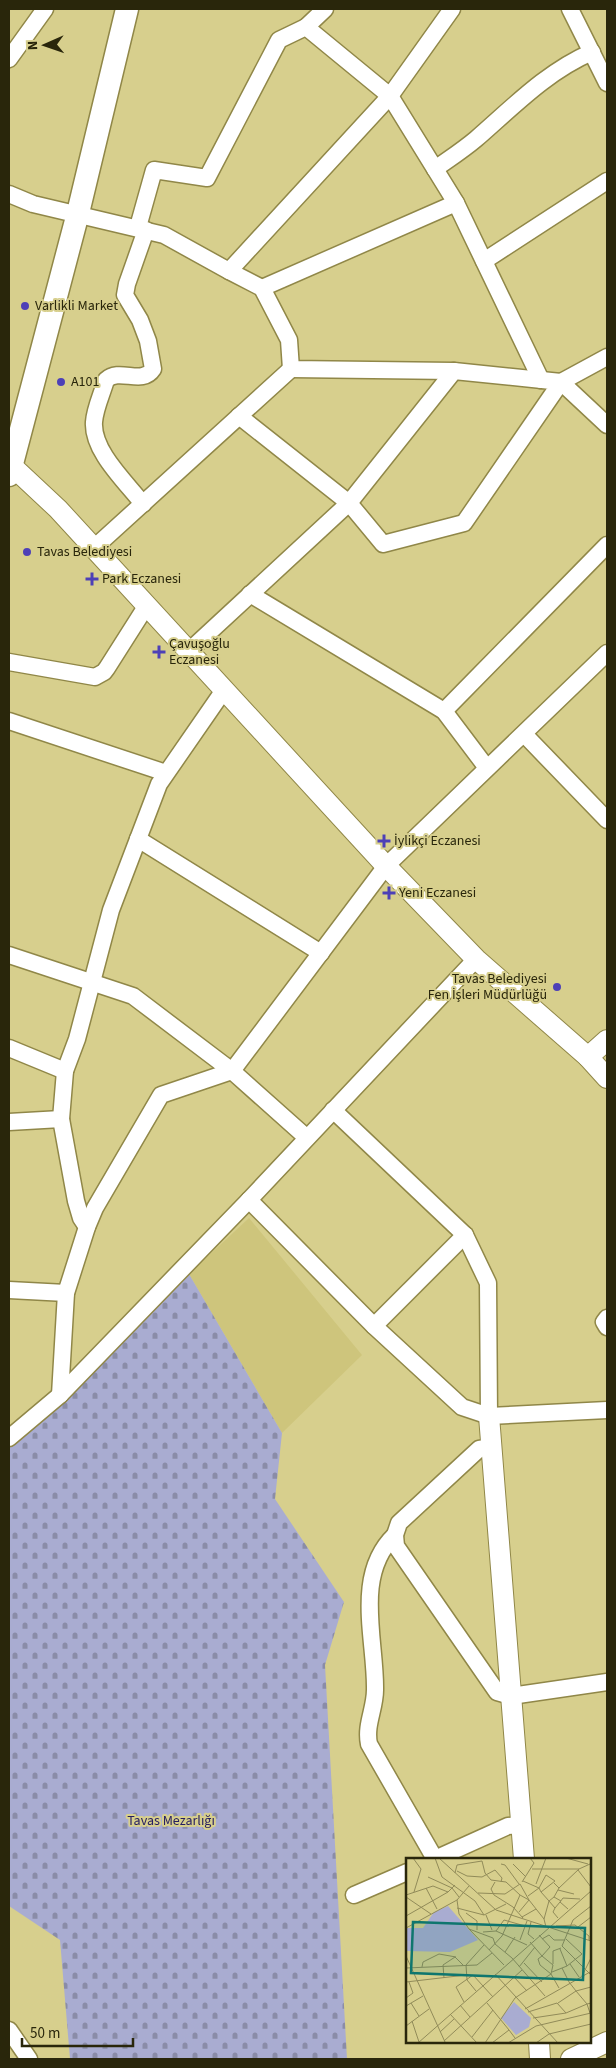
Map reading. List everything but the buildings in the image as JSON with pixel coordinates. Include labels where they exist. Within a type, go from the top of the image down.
[{"type":"main road","points":[[9,467],[78,213],[127,9]]},
{"type":"street","points":[[9,60],[46,9]]},
{"type":"street","points":[[143,504],[104,454],[97,442],[94,427],[96,413],[108,378],[118,375],[143,377],[147,376],[153,369],[148,341],[140,320],[125,295],[154,170],[207,178],[279,40],[306,27],[325,9]]},
{"type":"street","points":[[229,271],[390,96],[452,9]]},
{"type":"street","points":[[556,9],[573,14],[607,83]]},
{"type":"street","points":[[306,27],[390,96],[456,203],[541,380]]},
{"type":"street","points":[[435,169],[474,140],[536,85],[574,60],[592,52]]},
{"type":"street","points":[[484,261],[607,181]]},
{"type":"street","points":[[9,194],[33,204],[142,228],[164,235],[262,288],[289,340],[291,369]]},
{"type":"street","points":[[262,288],[456,203]]},
{"type":"street","points":[[239,416],[349,503],[384,544],[464,523],[561,382],[607,357]]},
{"type":"street","points":[[94,548],[291,369],[454,372],[561,382],[607,425]]},
{"type":"street","points":[[188,651],[349,503],[454,372]]},
{"type":"street","points":[[9,467],[58,509],[386,866],[476,959],[588,1058],[607,1078]]},
{"type":"street","points":[[444,711],[607,545]]},
{"type":"street","points":[[250,594],[444,711],[487,768]]},
{"type":"street","points":[[9,662],[95,677],[100,675],[107,668],[147,606]]},
{"type":"street","points":[[60,1395],[66,1293],[87,1227],[95,1208],[161,1095],[232,1072],[386,866],[607,653]]},
{"type":"street","points":[[87,1227],[76,1201],[61,1119],[65,1071],[77,1039],[111,910],[159,784],[224,690]]},
{"type":"street","points":[[9,721],[166,773]]},
{"type":"street","points":[[524,734],[607,820]]},
{"type":"street","points":[[138,839],[321,953]]},
{"type":"street","points":[[9,955],[133,996],[232,1072],[306,1137]]},
{"type":"street","points":[[9,1438],[60,1395],[249,1200],[306,1137],[476,959]]},
{"type":"street","points":[[588,1058],[607,1040]]},
{"type":"street","points":[[9,1048],[65,1071]]},
{"type":"street","points":[[333,1110],[465,1234],[488,1283],[489,1416],[524,1858]]},
{"type":"street","points":[[9,1122],[61,1119]]},
{"type":"street","points":[[249,1200],[374,1326],[462,1407],[489,1416],[607,1410]]},
{"type":"street","points":[[374,1326],[465,1234]]},
{"type":"street","points":[[9,1290],[66,1293]]},
{"type":"street","points":[[607,1318],[604,1322],[607,1327]]},
{"type":"street","points":[[434,1858],[369,1744],[367,1736],[375,1694],[370,1611],[373,1574],[380,1554],[395,1535],[399,1523],[479,1448],[492,1447]]},
{"type":"street","points":[[395,1535],[396,1546],[497,1692],[512,1696],[607,1682]]},
{"type":"street","points":[[437,1858],[508,1826],[522,1825]]},
{"type":"street","points":[[354,1896],[406,1872]]},
{"type":"street","points":[[9,2030],[29,2059]]},
{"type":"street","points":[[571,2059],[607,2042]]},
{"type":"street","points":[[539,2043],[540,2059]]},
{"type":"shaded area","points":[[249,1218],[362,1355],[282,1433],[189,1274]]},
{"type":"green space","name":"Tavas Mezarlığı","points":[[189,1274],[282,1433],[275,1499],[344,1602],[325,1665],[347,2059],[70,2059],[60,1940],[9,1906],[9,1444]]},
{"type":"place","name":"Varlikli Market","points":[[25,306]]},
{"type":"place","name":"A101","points":[[61,382]]},
{"type":"place","name":"Tavas Belediyesi","points":[[27,552]]},
{"type":"place","name":"Park Eczanesi","points":[[92,579]]},
{"type":"place","name":"Çavuşoğlu Eczanesi","points":[[159,652]]},
{"type":"place","name":"İylikçi Eczanesi","points":[[384,841]]},
{"type":"place","name":"Yeni Eczanesi","points":[[389,893]]},
{"type":"place","name":"Tavas Belediyesi Fen İşleri Müdürlüğü","points":[[557,987]]}]
